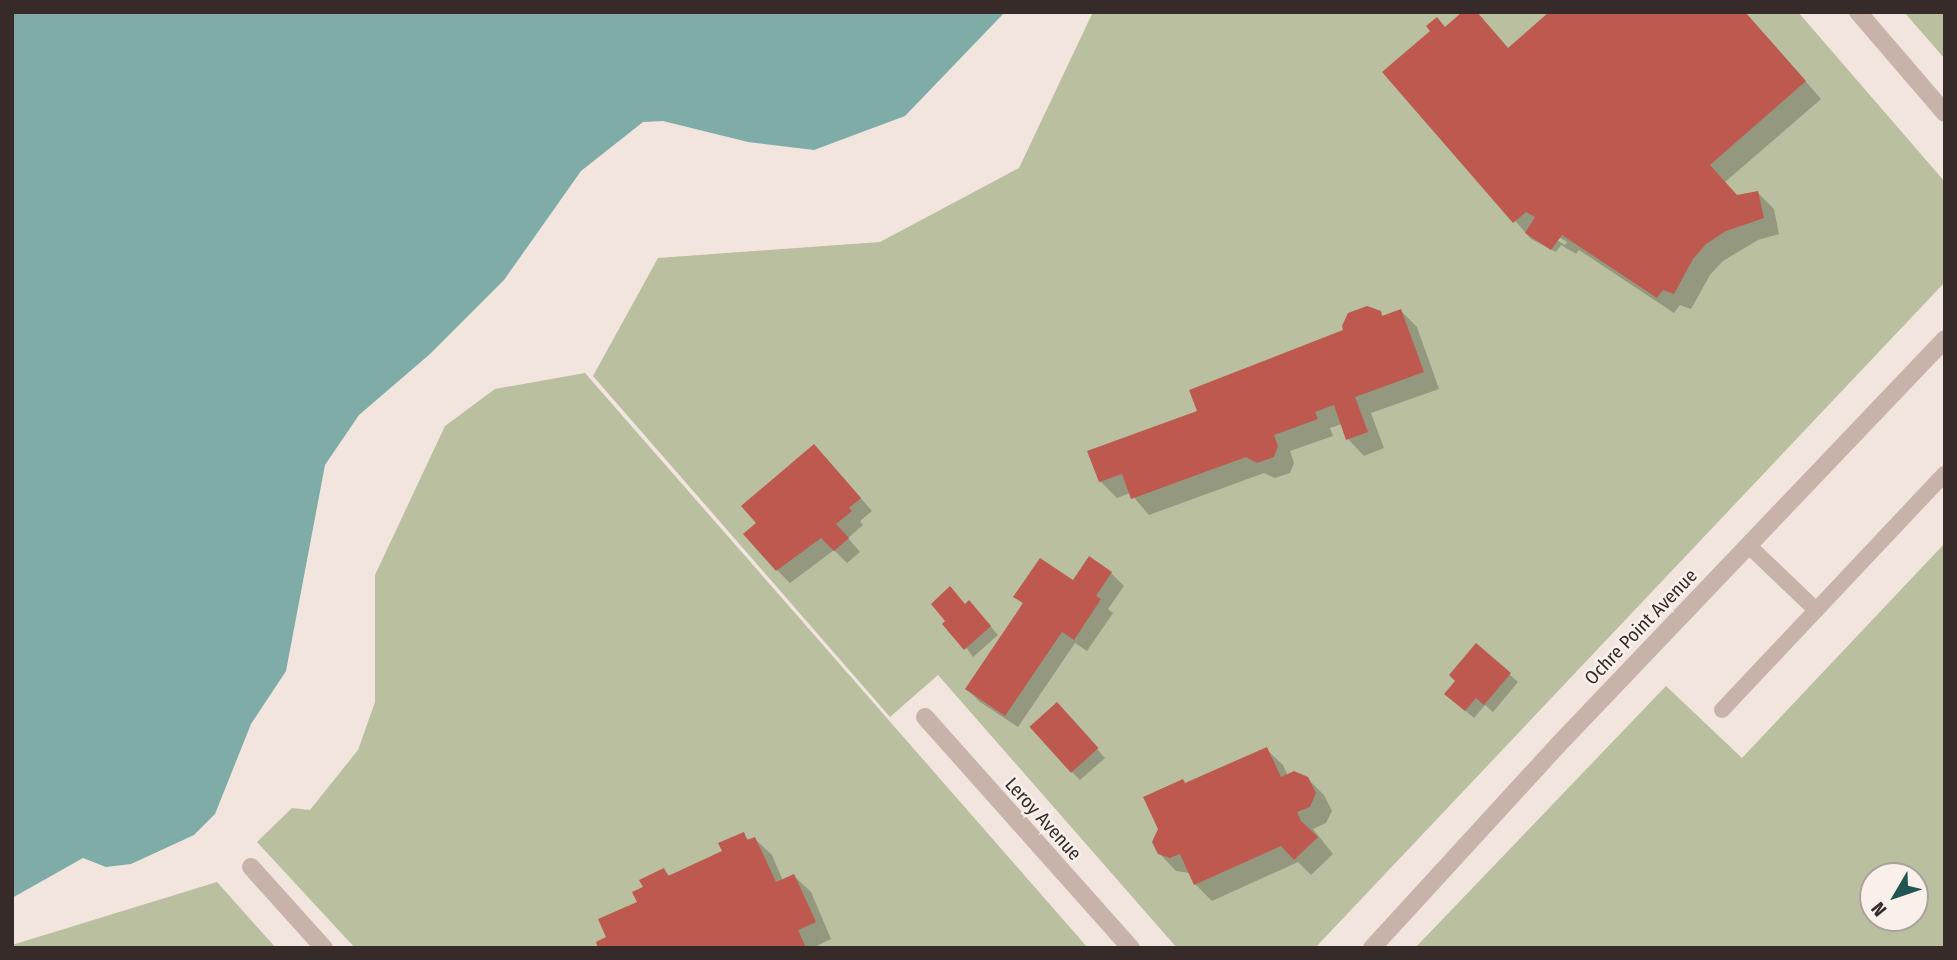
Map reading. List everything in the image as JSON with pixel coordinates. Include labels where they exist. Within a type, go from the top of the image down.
[{"type":"street","points":[[1858,12],[1945,113]]},
{"type":"street","name":"Ochre Point Avenue","points":[[1372,948],[1558,745],[1945,339]]},
{"type":"street","name":"Leroy Avenue","points":[[925,717],[1131,948]]},
{"type":"street","points":[[251,867],[324,948]]},
{"type":"lane","points":[[1722,710],[1945,473]]},
{"type":"lane","points":[[1748,545],[1816,610]]},
{"type":"green space","points":[[1093,12],[1798,12],[1945,182],[1945,282],[1315,948],[1177,948],[938,675],[890,717],[593,376],[658,258],[880,242],[1019,168]]},
{"type":"green space","points":[[1904,12],[1945,12],[1945,59]]},
{"type":"green space","points":[[585,373],[1088,948],[355,948],[257,842],[292,808],[310,810],[358,750],[375,702],[375,575],[445,426],[495,389]]},
{"type":"green space","points":[[1945,543],[1945,948],[1415,948],[1666,686],[1742,758]]},
{"type":"green space","points":[[217,882],[276,948],[12,948],[12,945]]},
{"type":"water","points":[[12,12],[1005,12],[905,116],[814,150],[748,142],[663,121],[643,122],[581,171],[504,280],[430,354],[359,415],[325,465],[286,671],[251,724],[215,814],[194,835],[131,864],[106,867],[83,858],[12,898]]},
{"type":"building","points":[[1462,12],[1477,12],[1508,48],[1549,12],[1745,12],[1806,81],[1710,165],[1737,195],[1758,191],[1764,218],[1726,231],[1706,244],[1693,259],[1674,294],[1663,290],[1657,298],[1562,235],[1551,250],[1525,233],[1535,217],[1526,212],[1513,223],[1382,72],[1430,31],[1426,26],[1437,17],[1445,27]]},
{"type":"building","points":[[1367,306],[1381,311],[1382,316],[1401,309],[1424,372],[1355,397],[1368,432],[1346,440],[1334,405],[1315,412],[1318,419],[1274,435],[1278,446],[1274,457],[1257,463],[1246,457],[1131,499],[1122,474],[1099,482],[1087,451],[1197,411],[1189,390],[1343,330],[1348,313]]},
{"type":"building","points":[[814,444],[861,498],[849,508],[852,511],[836,524],[849,538],[834,551],[821,538],[776,571],[743,534],[756,523],[741,506]]},
{"type":"building","points":[[1089,556],[1112,572],[1096,596],[1101,599],[1074,640],[1062,632],[1005,716],[965,689],[1023,603],[1013,597],[1040,558],[1073,580]]},
{"type":"building","points":[[950,586],[965,604],[969,600],[991,626],[964,650],[942,624],[945,621],[931,604]]},
{"type":"building","points":[[1476,643],[1511,673],[1484,705],[1476,698],[1465,711],[1444,694],[1455,681],[1449,675]]},
{"type":"building","points":[[1057,702],[1098,748],[1071,773],[1030,727]]},
{"type":"building","points":[[1267,747],[1281,777],[1294,771],[1308,777],[1316,793],[1310,807],[1297,812],[1301,821],[1318,837],[1294,860],[1281,846],[1194,885],[1180,854],[1170,858],[1158,854],[1152,842],[1158,829],[1143,797],[1183,779],[1185,783]]},
{"type":"building","points":[[744,832],[747,840],[755,837],[776,882],[794,874],[816,922],[798,930],[806,948],[598,948],[596,942],[606,937],[598,919],[637,902],[632,892],[643,887],[639,880],[664,868],[668,876],[722,851],[718,843]]}]
